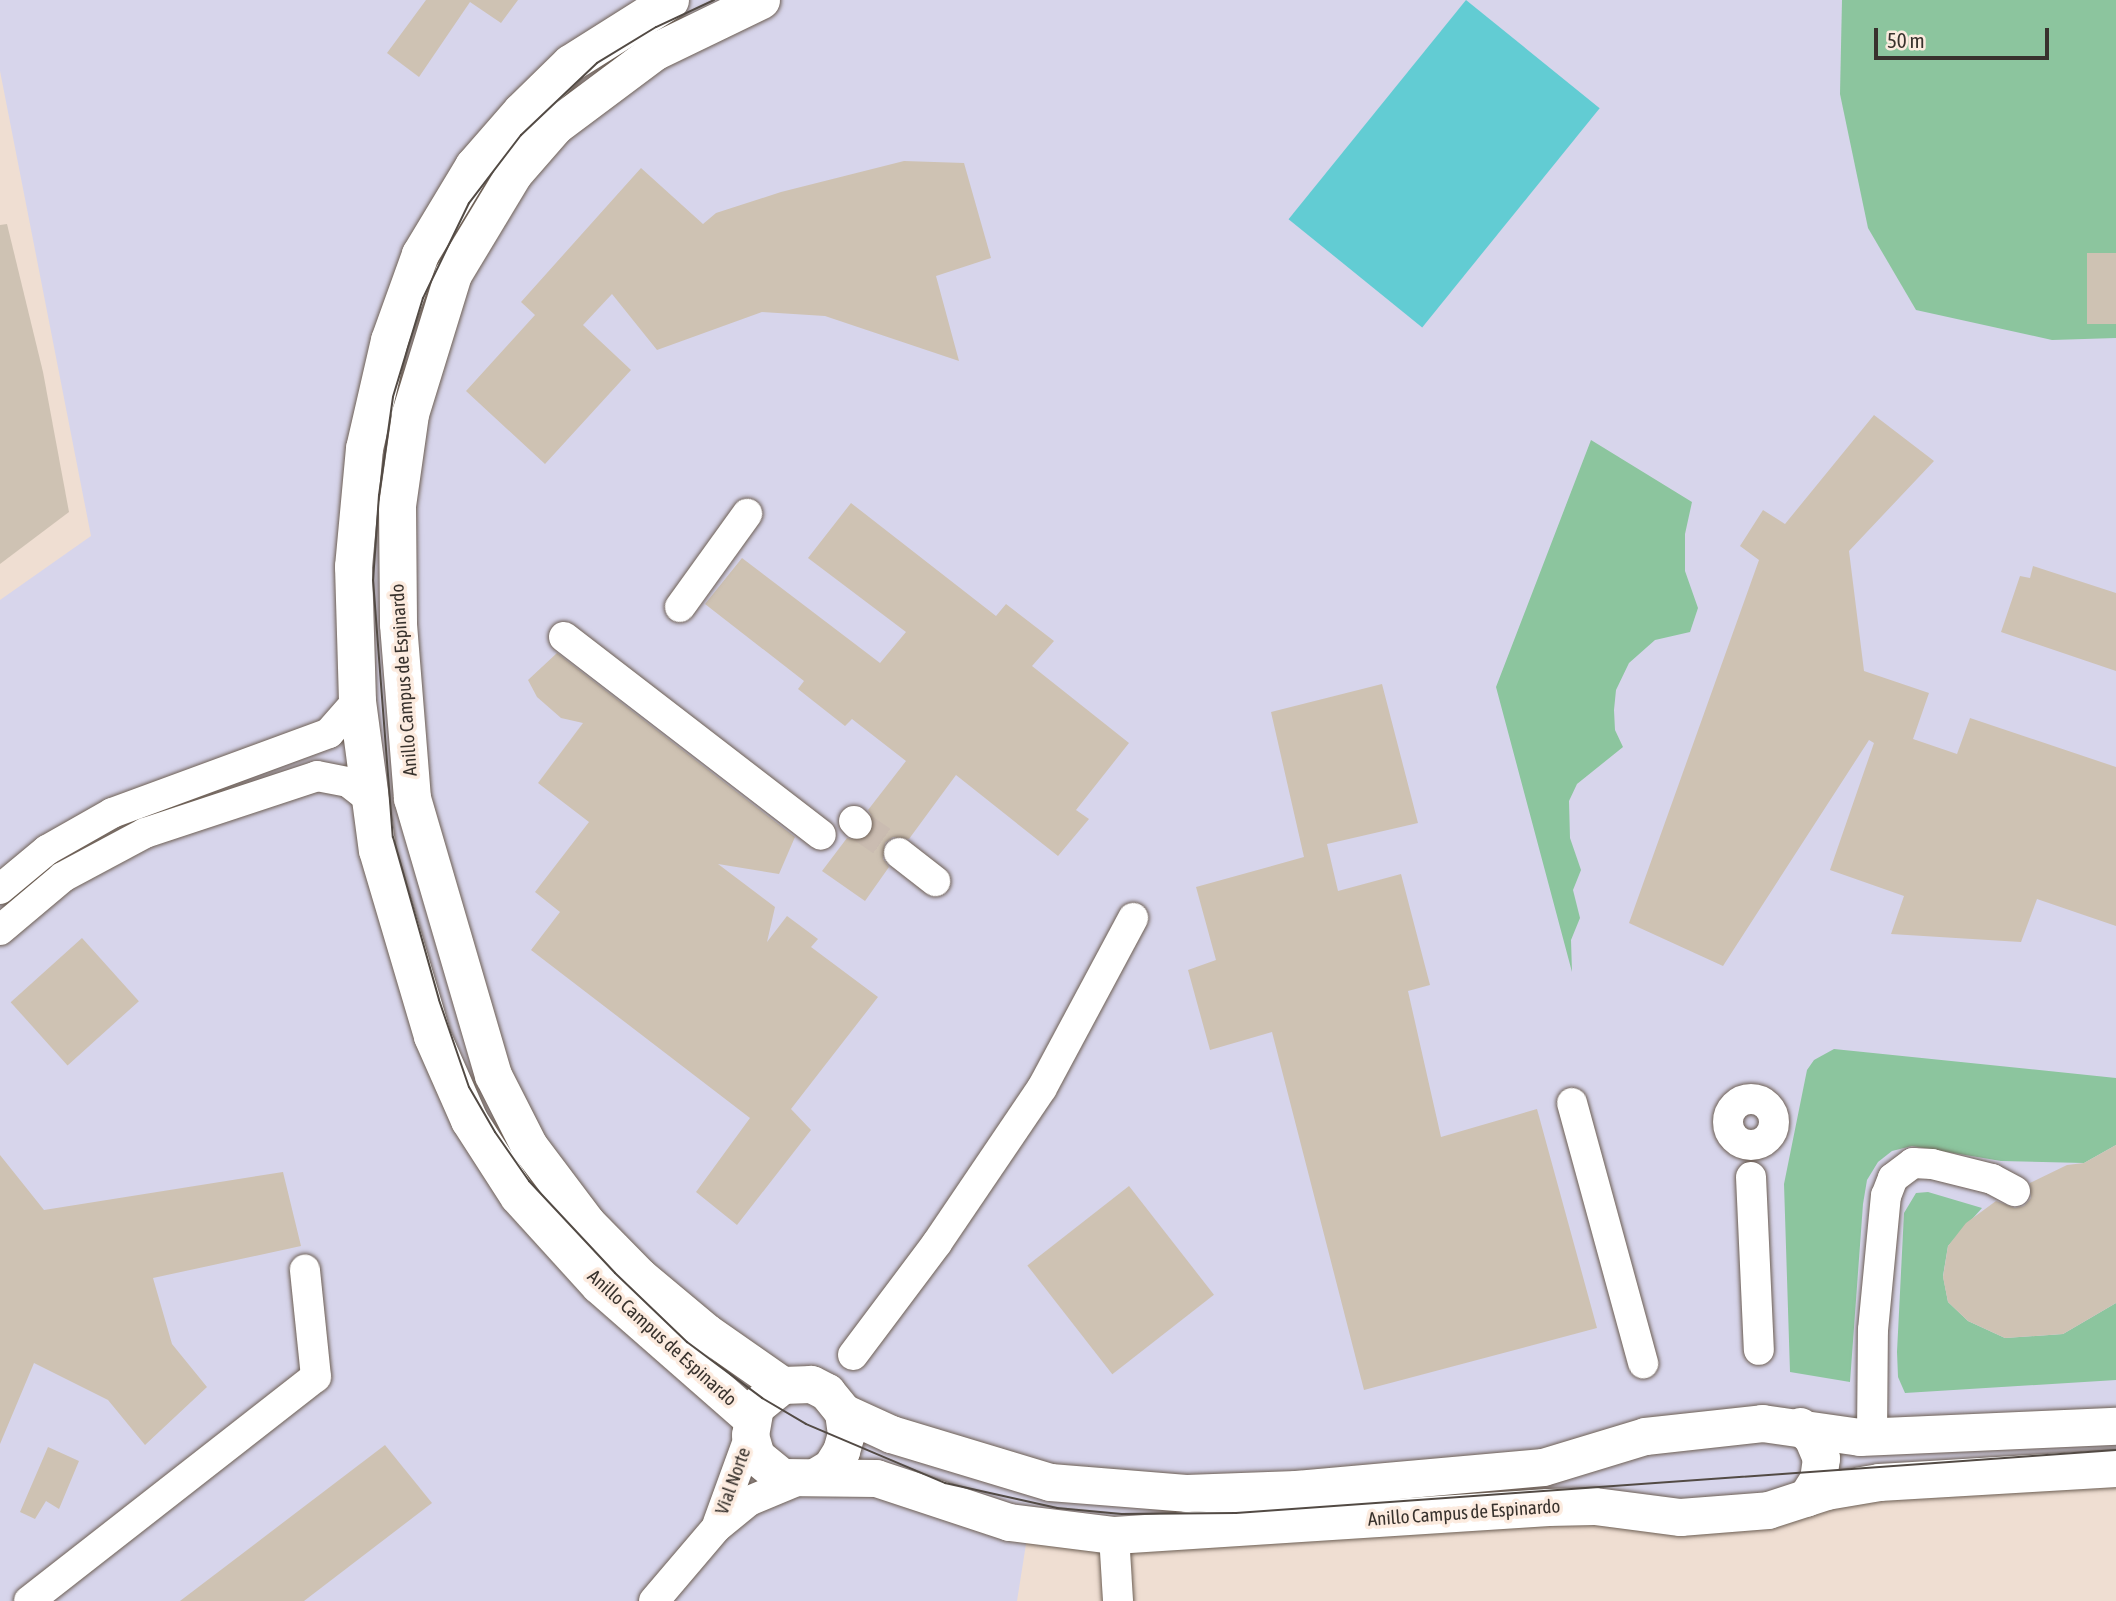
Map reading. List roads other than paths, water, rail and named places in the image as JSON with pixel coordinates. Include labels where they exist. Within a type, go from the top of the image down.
[{"type":"main road","name":"Anillo Campus de Espinardo","points":[[670,0],[570,63],[522,111],[473,166],[420,254],[389,340],[365,448],[353,566],[357,701],[367,797],[377,850],[432,1036],[469,1120],[518,1196],[598,1285],[750,1427]]},
{"type":"main road","name":"Anillo Campus de Espinardo","points":[[761,0],[654,52],[555,126],[514,173],[453,274],[410,414],[397,505],[398,624],[412,798],[473,1020],[493,1076],[529,1146],[587,1223],[639,1276],[706,1332],[782,1385]]},
{"type":"main road","name":"Anillo Campus de Espinardo","points":[[2116,1426],[1872,1437],[1762,1423],[1698,1429],[1629,1442],[1565,1464],[1506,1471],[1296,1489],[1113,1490],[1050,1482],[986,1466],[891,1434],[843,1412],[827,1392],[811,1384],[782,1385],[762,1398],[750,1427],[756,1456],[767,1468],[807,1478],[876,1478],[1009,1522],[1114,1535],[1548,1507],[1680,1517],[1768,1510],[1816,1495],[1903,1480],[2116,1468]]},
{"type":"main road","points":[[807,1478],[831,1467],[841,1451],[846,1434],[843,1412]]},
{"type":"main road","points":[[1800,1426],[1812,1437],[1821,1458],[1816,1495]]},
{"type":"main road","points":[[1629,1442],[1619,1464],[1621,1485],[1637,1512]]},
{"type":"street","points":[[680,607],[747,514]]},
{"type":"street","points":[[564,637],[821,835]]},
{"type":"street","points":[[0,889],[74,833],[176,788],[329,733],[357,701]]},
{"type":"street","points":[[0,930],[63,877],[113,847],[187,818],[317,776],[348,782],[367,797]]},
{"type":"street","points":[[899,853],[934,881]]},
{"type":"street","points":[[853,1355],[937,1243],[1042,1088],[1133,918]]},
{"type":"street","points":[[1572,1104],[1643,1363]]},
{"type":"street","points":[[1872,1437],[1873,1329],[1886,1196],[1893,1178],[1913,1163],[1932,1164],[1992,1179],[2015,1191]]},
{"type":"street","points":[[1751,1177],[1759,1350]]},
{"type":"street","points":[[29,1601],[316,1377],[305,1270]]},
{"type":"street","name":"Vial Norte","points":[[717,1527],[750,1427]]},
{"type":"street","name":"Vial Norte","points":[[654,1601],[717,1527],[749,1501],[807,1478]]},
{"type":"street","points":[[1113,1597],[1114,1535]]},
{"type":"water","points":[[1466,0],[1600,108],[1422,327],[1289,219]]},
{"type":"tunnel","points":[[857,824],[899,853]]},
{"type":"tram line","points":[[714,0],[656,27],[597,63],[521,135],[469,203],[423,298],[393,397],[379,495],[373,580],[393,837],[439,1000],[469,1087],[495,1132],[529,1181],[615,1273],[687,1342],[762,1398],[806,1424],[945,1483],[1057,1508],[1122,1514],[1236,1513],[2116,1450]]}]
